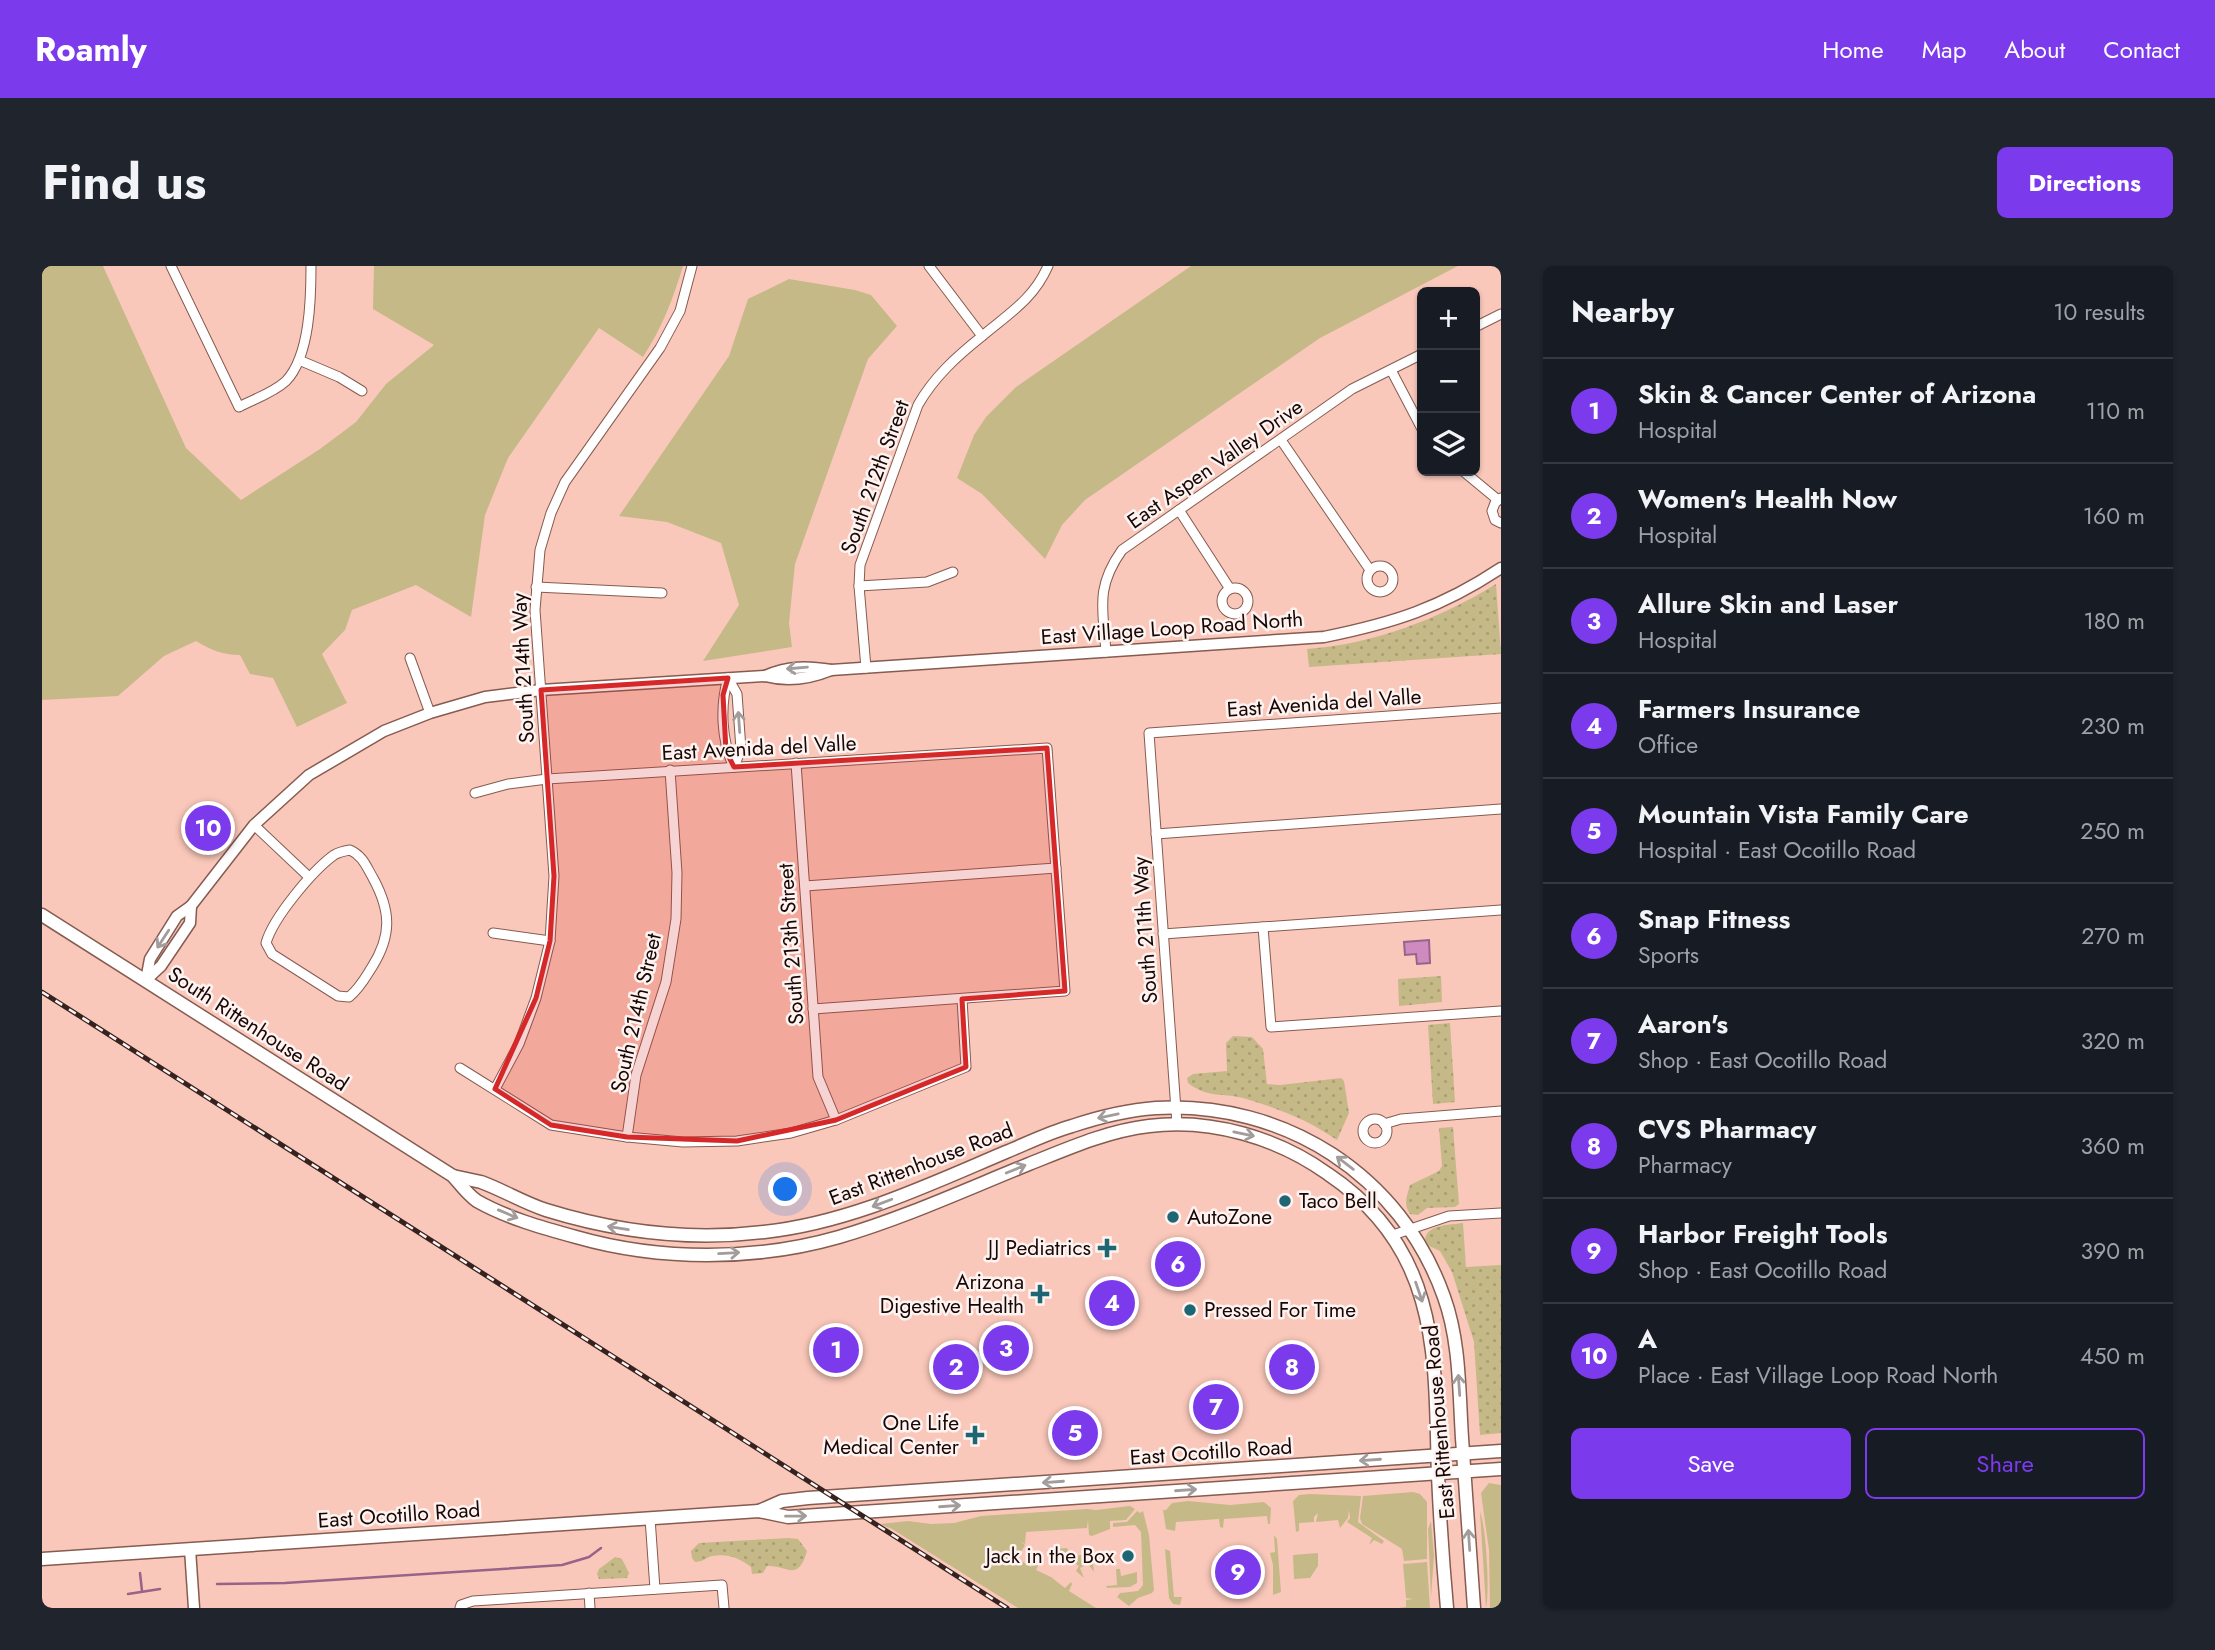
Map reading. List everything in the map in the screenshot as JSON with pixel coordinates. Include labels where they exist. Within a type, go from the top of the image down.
[{"type":"main road","name":"South Rittenhouse Road","points":[[42,915],[453,1176]]},
{"type":"main road","name":"East Rittenhouse Road","points":[[453,1176],[481,1183],[542,1208],[607,1226],[685,1236],[766,1232],[841,1218],[1068,1127],[1137,1110],[1176,1107],[1204,1109],[1255,1118],[1303,1136],[1361,1176],[1384,1197],[1410,1229],[1444,1297],[1457,1357],[1474,1608]]},
{"type":"main road","name":"East Rittenhouse Road","points":[[453,1176],[475,1200],[534,1225],[591,1241],[645,1251],[698,1255],[753,1252],[810,1243],[882,1224],[1102,1135],[1177,1124],[1256,1137],[1312,1162],[1353,1192],[1393,1235],[1411,1271],[1428,1325],[1447,1608]]},
{"type":"main road","name":"East Ocotillo Road","points":[[759,1511],[782,1501],[808,1498],[1501,1451]]},
{"type":"main road","points":[[1246,1486],[1255,1475],[1256,1468]]},
{"type":"main road","name":"East Ocotillo Road","points":[[42,1559],[759,1511],[788,1517],[1501,1469]]},
{"type":"street","points":[[171,266],[239,407],[270,392],[287,380],[299,360],[305,338],[311,266]]},
{"type":"street","name":"South 214th Way","points":[[495,1089],[519,1044],[537,998],[550,941],[554,876],[535,610],[540,550],[551,513],[565,482],[660,348],[680,311],[692,266]]},
{"type":"street","points":[[929,266],[982,336]]},
{"type":"street","name":"South 212th Street","points":[[866,668],[859,586],[860,565],[918,405],[930,383],[982,336],[1012,314],[1030,295],[1048,266]]},
{"type":"street","points":[[1480,324],[1501,314]]},
{"type":"street","name":"East Aspen Valley Drive","points":[[1106,652],[1102,595],[1108,572],[1122,550],[1352,389],[1417,357]]},
{"type":"street","points":[[299,360],[339,377],[362,391]]},
{"type":"street","points":[[1391,370],[1417,419]]},
{"type":"street","points":[[1281,440],[1370,570]]},
{"type":"street","points":[[1469,476],[1499,499],[1492,511],[1495,520],[1501,523]]},
{"type":"street","points":[[1180,510],[1230,589]]},
{"type":"street","name":"East Village Loop Road North","points":[[146,980],[150,959],[177,916],[191,905],[254,825],[309,775],[340,755],[384,731],[430,713],[485,697],[541,690],[765,676],[782,680],[812,678],[831,670],[1324,637],[1377,626],[1444,601],[1476,585],[1501,568]]},
{"type":"street","points":[[859,586],[928,582],[953,572]]},
{"type":"street","points":[[536,587],[662,593]]},
{"type":"street","points":[[410,658],[430,713]]},
{"type":"street","points":[[728,678],[723,695],[725,738],[726,751],[734,766]]},
{"type":"street","points":[[728,678],[737,694],[741,749],[734,766]]},
{"type":"street","name":"East Avenida del Valle","points":[[1149,733],[1501,708]]},
{"type":"street","name":"South 211th Way","points":[[1149,733],[1177,1124]]},
{"type":"street","name":"East Avenida del Valle","points":[[475,793],[508,784],[547,779],[1047,748],[1056,868]]},
{"type":"street","name":"South 213th Street","points":[[796,763],[818,1077],[836,1120]]},
{"type":"street","name":"South 214th Street","points":[[627,1137],[636,1075],[666,982],[676,919],[677,873],[670,770]]},
{"type":"street","points":[[1156,834],[1501,809]]},
{"type":"street","points":[[254,825],[309,877]]},
{"type":"street","points":[[350,850],[361,855],[383,897],[387,915],[383,950],[358,989],[349,996],[338,996],[272,954],[266,943],[269,932],[309,877],[337,853],[350,850]]},
{"type":"street","points":[[805,886],[1056,868],[1065,991],[813,1009]]},
{"type":"street","points":[[1163,934],[1501,910]]},
{"type":"street","points":[[1263,927],[1271,1027],[1501,1011]]},
{"type":"street","points":[[493,933],[550,941]]},
{"type":"street","points":[[460,1068],[551,1125],[627,1137],[683,1142],[737,1141],[792,1133],[836,1120],[966,1067],[962,999]]},
{"type":"street","points":[[1384,1124],[1401,1119],[1501,1111]]},
{"type":"street","points":[[1393,1235],[1450,1216],[1501,1213]]},
{"type":"street","points":[[650,1518],[654,1589]]},
{"type":"street","points":[[190,1549],[194,1608]]},
{"type":"street","points":[[460,1606],[474,1601],[722,1585],[724,1608]]},
{"type":"street","points":[[589,1593],[590,1608]]},
{"type":"highlighted area","points":[[728,678],[723,695],[726,751],[734,767],[1047,748],[1065,991],[962,999],[966,1067],[836,1120],[737,1141],[627,1137],[551,1125],[495,1089],[536,998],[550,941],[554,876],[541,690]]},
{"type":"shaded area","points":[[42,266],[103,266],[186,448],[241,500],[320,449],[356,422],[386,384],[434,345],[373,309],[374,266],[683,266],[666,313],[643,357],[599,328],[508,458],[485,515],[471,617],[416,585],[352,610],[345,630],[322,654],[347,703],[297,727],[273,678],[250,674],[240,655],[217,651],[196,641],[164,656],[118,696],[42,700]]},
{"type":"shaded area","points":[[1191,266],[1458,266],[1320,338],[1085,500],[1062,525],[1045,559],[982,494],[957,478],[974,435],[986,417],[1016,387]]},
{"type":"shaded area","points":[[789,279],[871,295],[897,326],[868,359],[795,564],[789,623],[792,647],[703,661],[739,605],[721,543],[667,522],[619,516],[729,356],[748,299]]},
{"type":"shaded area","points":[[1496,584],[1501,654],[1309,667],[1307,649],[1357,642],[1405,628],[1452,608]]},
{"type":"shaded area","points":[[1429,940],[1430,963],[1417,964],[1416,954],[1405,955],[1404,942]]},
{"type":"shaded area","points":[[1441,976],[1442,1002],[1399,1006],[1398,979]]},
{"type":"shaded area","points":[[1450,1023],[1455,1102],[1433,1104],[1428,1025]]},
{"type":"shaded area","points":[[1233,1036],[1252,1037],[1263,1049],[1267,1084],[1341,1078],[1344,1081],[1349,1113],[1337,1140],[1282,1111],[1238,1097],[1202,1091],[1188,1083],[1187,1078],[1193,1074],[1227,1071],[1226,1043]]},
{"type":"shaded area","points":[[1453,1127],[1459,1204],[1455,1207],[1427,1208],[1418,1215],[1410,1214],[1406,1203],[1410,1185],[1439,1171],[1442,1166],[1439,1128]]},
{"type":"shaded area","points":[[1463,1223],[1466,1267],[1501,1265],[1501,1433],[1480,1435],[1474,1342],[1452,1272],[1440,1251],[1429,1246],[1425,1239],[1430,1230]]},
{"type":"shaded area","points":[[1489,1483],[1501,1485],[1501,1608],[1490,1608],[1489,1550],[1481,1493]]},
{"type":"shaded area","points":[[1413,1492],[1420,1494],[1427,1502],[1427,1559],[1404,1561],[1402,1549],[1362,1524],[1360,1518],[1363,1496]]},
{"type":"shaded area","points":[[1299,1495],[1361,1496],[1358,1522],[1384,1541],[1382,1544],[1374,1540],[1369,1545],[1372,1538],[1347,1522],[1350,1518],[1349,1510],[1348,1518],[1340,1528],[1338,1520],[1316,1522],[1318,1513],[1314,1522],[1299,1523],[1299,1531],[1296,1532],[1293,1501]]},
{"type":"shaded area","points":[[1188,1501],[1230,1505],[1264,1502],[1271,1508],[1270,1524],[1267,1516],[1224,1519],[1223,1528],[1220,1527],[1219,1519],[1176,1522],[1175,1531],[1166,1529],[1163,1510],[1172,1503]]},
{"type":"shaded area","points":[[1130,1506],[1135,1509],[1126,1520],[1110,1521],[1110,1529],[1092,1536],[1089,1535],[1088,1520],[1087,1528],[1026,1532],[1025,1544],[1020,1541],[1025,1545],[1017,1558],[1031,1567],[1038,1561],[1036,1570],[1065,1588],[1071,1582],[1069,1591],[1096,1608],[1018,1608],[880,1524],[908,1521],[954,1523],[981,1516]]},
{"type":"shaded area","points":[[1137,1511],[1143,1511],[1149,1535],[1154,1590],[1129,1606],[1117,1597],[1120,1593],[1138,1591],[1143,1585],[1141,1532],[1135,1525],[1113,1527],[1113,1523],[1127,1522]]},
{"type":"shaded area","points":[[1480,1512],[1487,1559],[1486,1608]]},
{"type":"shaded area","points":[[1431,1521],[1434,1555],[1431,1597],[1428,1529]]},
{"type":"shaded area","points":[[1274,1535],[1277,1539],[1281,1592],[1273,1595],[1273,1565],[1270,1553],[1275,1552]]},
{"type":"shaded area","points":[[798,1539],[807,1551],[804,1561],[796,1570],[767,1566],[763,1573],[752,1574],[751,1567],[733,1557],[718,1555],[695,1562],[692,1558],[691,1551],[699,1543]]},
{"type":"shaded area","points":[[1083,1547],[1091,1548],[1092,1552],[1085,1554],[1085,1562],[1093,1563],[1094,1572],[1088,1564],[1080,1568],[1084,1578],[1076,1571],[1079,1566],[1058,1552],[1051,1556],[1053,1549],[1067,1548],[1070,1556],[1082,1555]]},
{"type":"shaded area","points":[[1165,1549],[1170,1551],[1174,1597],[1182,1597],[1180,1605],[1173,1604],[1169,1598]]},
{"type":"shaded area","points":[[1318,1553],[1318,1566],[1310,1578],[1294,1579],[1293,1555]]},
{"type":"shaded area","points":[[615,1557],[622,1559],[629,1573],[627,1578],[599,1579],[599,1569]]},
{"type":"shaded area","points":[[1427,1562],[1430,1608],[1398,1608],[1406,1607],[1406,1600],[1413,1599],[1406,1598],[1403,1564]]},
{"type":"shaded area","points":[[1116,1569],[1120,1569],[1121,1576],[1137,1572],[1137,1583],[1130,1587],[1107,1588],[1106,1586],[1117,1585]]},
{"type":"waterway","points":[[217,1584],[285,1583],[562,1565],[589,1557],[601,1548]]},
{"type":"waterway","points":[[140,1573],[142,1591]]},
{"type":"waterway","points":[[128,1594],[160,1589]]},
{"type":"railway","points":[[42,992],[1007,1608]]},
{"type":"place","name":"A","points":[[208,828]]},
{"type":"place","name":"Taco Bell","points":[[1285,1201]]},
{"type":"place","name":"AutoZone","points":[[1173,1217]]},
{"type":"place","name":"JJ Pediatrics","points":[[1107,1248]]},
{"type":"place","name":"Snap Fitness","points":[[1178,1264]]},
{"type":"place","name":"Arizona Digestive Health","points":[[1040,1294]]},
{"type":"place","name":"Farmers Insurance","points":[[1112,1303]]},
{"type":"place","name":"Pressed For Time","points":[[1190,1310]]},
{"type":"place","name":"Allure Skin and Laser","points":[[1006,1348]]},
{"type":"place","name":"Skin & Cancer Center of Arizona","points":[[836,1350]]},
{"type":"place","name":"Women's Health Now","points":[[956,1367]]},
{"type":"place","name":"CVS Pharmacy","points":[[1292,1367]]},
{"type":"place","name":"Aaron's","points":[[1216,1407]]},
{"type":"place","name":"Mountain Vista Family Care","points":[[1075,1433]]},
{"type":"place","name":"One Life Medical Center","points":[[975,1435]]},
{"type":"place","name":"Jack in the Box","points":[[1128,1556]]},
{"type":"place","name":"Harbor Freight Tools","points":[[1238,1572]]}]
